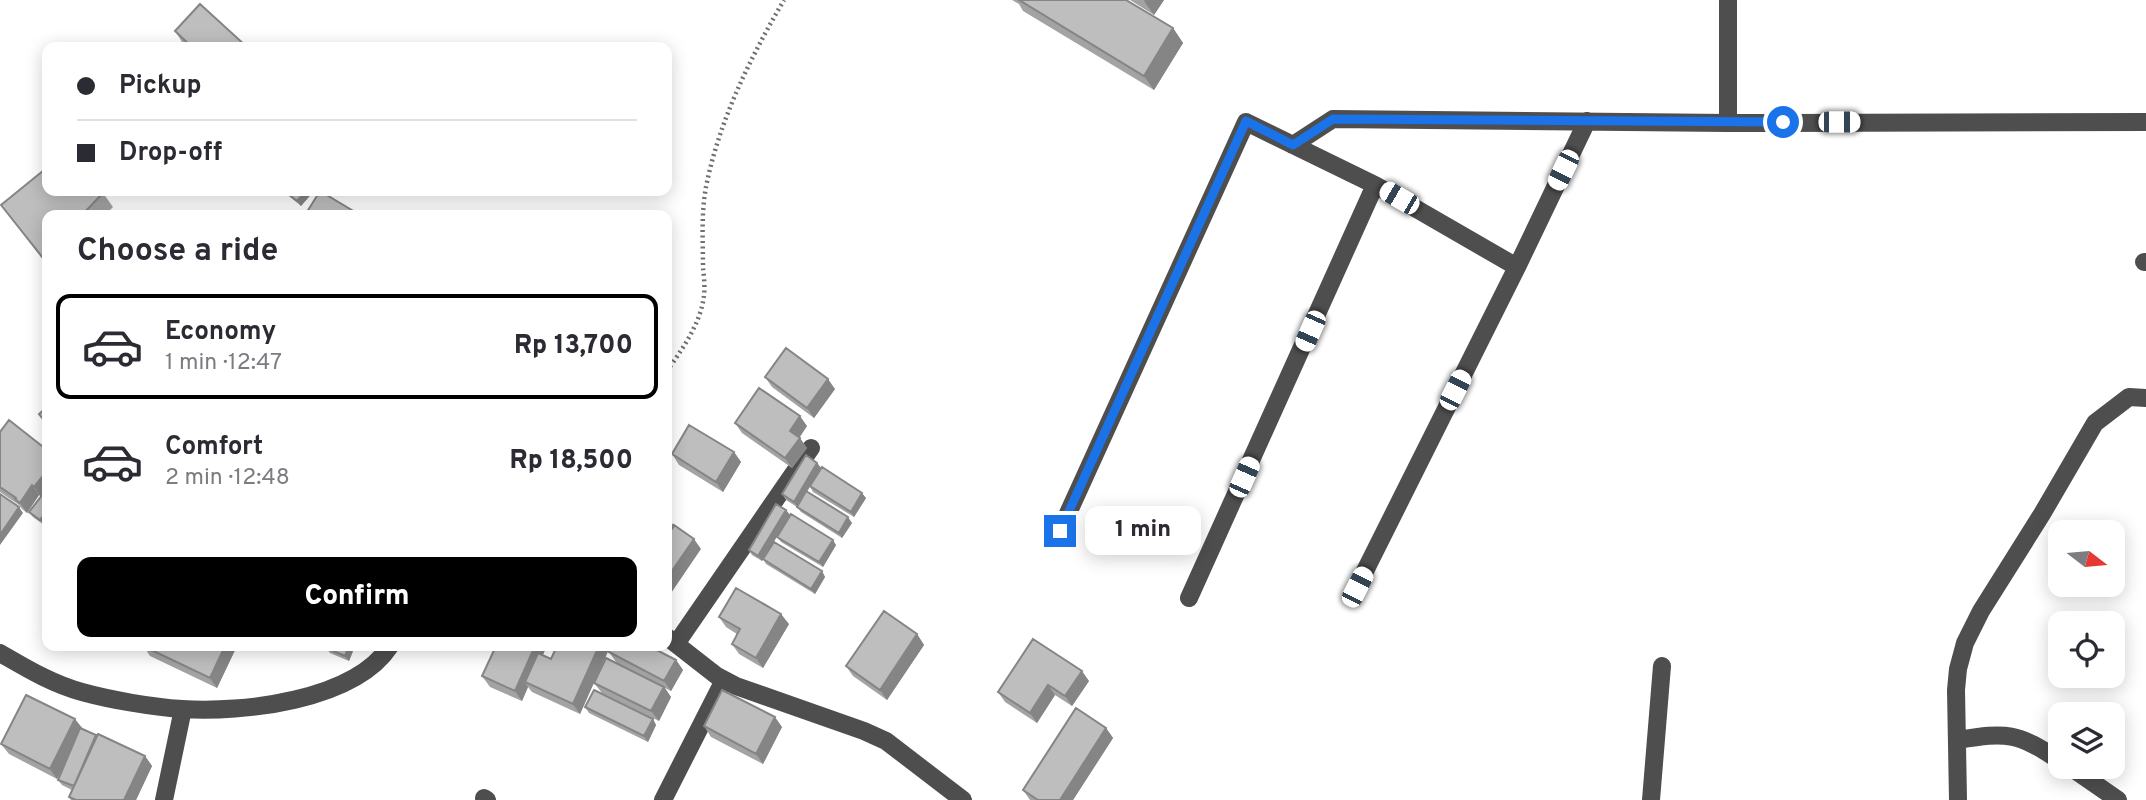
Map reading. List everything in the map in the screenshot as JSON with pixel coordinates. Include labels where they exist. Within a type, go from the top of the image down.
[{"type":"street","points":[[1728,0],[1728,123]]},
{"type":"street","points":[[1293,145],[1333,119],[1728,123],[2146,122]]},
{"type":"street","points":[[1060,531],[1246,121],[1375,185],[1517,267]]},
{"type":"street","points":[[1357,587],[1587,121]]},
{"type":"street","points":[[1189,598],[1375,185]]},
{"type":"street","points":[[1958,800],[1956,690],[1965,643],[1981,611],[2095,423],[2129,397],[2146,398]]},
{"type":"street","points":[[672,640],[811,448]]},
{"type":"street","points":[[672,642],[724,680],[886,741],[963,800]]},
{"type":"street","points":[[0,653],[56,684],[83,692],[183,709],[275,704],[324,693],[366,671],[385,651]]},
{"type":"street","points":[[1651,800],[1662,666]]},
{"type":"street","points":[[663,800],[724,680]]},
{"type":"street","points":[[164,800],[183,709]]},
{"type":"street","points":[[1958,740],[1994,734],[2008,735],[2037,745],[2048,753]]},
{"type":"street","points":[[2088,779],[2118,800]]},
{"type":"path","points":[[672,364],[689,338],[701,312],[704,294],[703,210],[706,186],[725,122],[757,47],[784,0]]},
{"type":"building","points":[[1019,0],[1126,0],[1173,28],[1144,76]]},
{"type":"building","points":[[200,4],[242,42],[187,42],[175,31]]},
{"type":"building","points":[[42,172],[42,196],[100,196],[87,210],[42,210],[42,257],[1,205]]},
{"type":"building","points":[[317,196],[328,196],[352,210],[308,210]]},
{"type":"building","points":[[786,348],[828,379],[807,408],[765,377]]},
{"type":"building","points":[[759,388],[800,416],[790,431],[800,438],[785,458],[735,423]]},
{"type":"building","points":[[9,420],[42,446],[42,477],[34,487],[32,485],[20,503],[0,487],[0,432]]},
{"type":"building","points":[[689,425],[734,452],[716,482],[672,454]]},
{"type":"building","points":[[806,455],[817,463],[794,502],[782,494]]},
{"type":"building","points":[[822,467],[862,493],[851,512],[810,486]]},
{"type":"building","points":[[806,491],[848,517],[839,533],[797,507]]},
{"type":"building","points":[[0,494],[19,507],[0,535]]},
{"type":"building","points":[[42,495],[40,520],[29,512]]},
{"type":"building","points":[[776,504],[786,510],[758,556],[749,550]]},
{"type":"building","points":[[791,514],[833,540],[819,562],[777,537]]},
{"type":"building","points":[[674,525],[694,539],[672,571]]},
{"type":"building","points":[[774,542],[822,571],[811,589],[763,559]]},
{"type":"building","points":[[736,588],[781,614],[756,658],[732,644],[740,629],[719,617]]},
{"type":"building","points":[[884,611],[917,634],[880,690],[846,666]]},
{"type":"building","points":[[1033,639],[1082,671],[1065,696],[1048,685],[1030,713],[998,692]]},
{"type":"building","points":[[153,651],[223,651],[210,678]]},
{"type":"building","points":[[333,651],[347,651],[345,656]]},
{"type":"building","points":[[494,651],[533,651],[515,691],[482,676]]},
{"type":"building","points":[[555,651],[597,651],[573,704],[525,682],[538,653],[551,659]]},
{"type":"building","points":[[659,651],[676,660],[664,681],[609,652]]},
{"type":"building","points":[[606,658],[664,687],[651,711],[594,683]]},
{"type":"building","points":[[594,690],[653,719],[644,736],[585,707]]},
{"type":"building","points":[[722,690],[775,717],[756,754],[704,726]]},
{"type":"building","points":[[26,695],[75,719],[50,769],[1,744]]},
{"type":"building","points":[[1076,708],[1106,728],[1060,800],[1038,800],[1023,790]]},
{"type":"building","points":[[80,728],[96,735],[74,786],[58,780]]},
{"type":"building","points":[[98,734],[145,756],[124,800],[76,800],[69,797]]},
{"type":"route","points":[[1060,531],[1246,121],[1293,145],[1333,119],[1783,122]]}]
